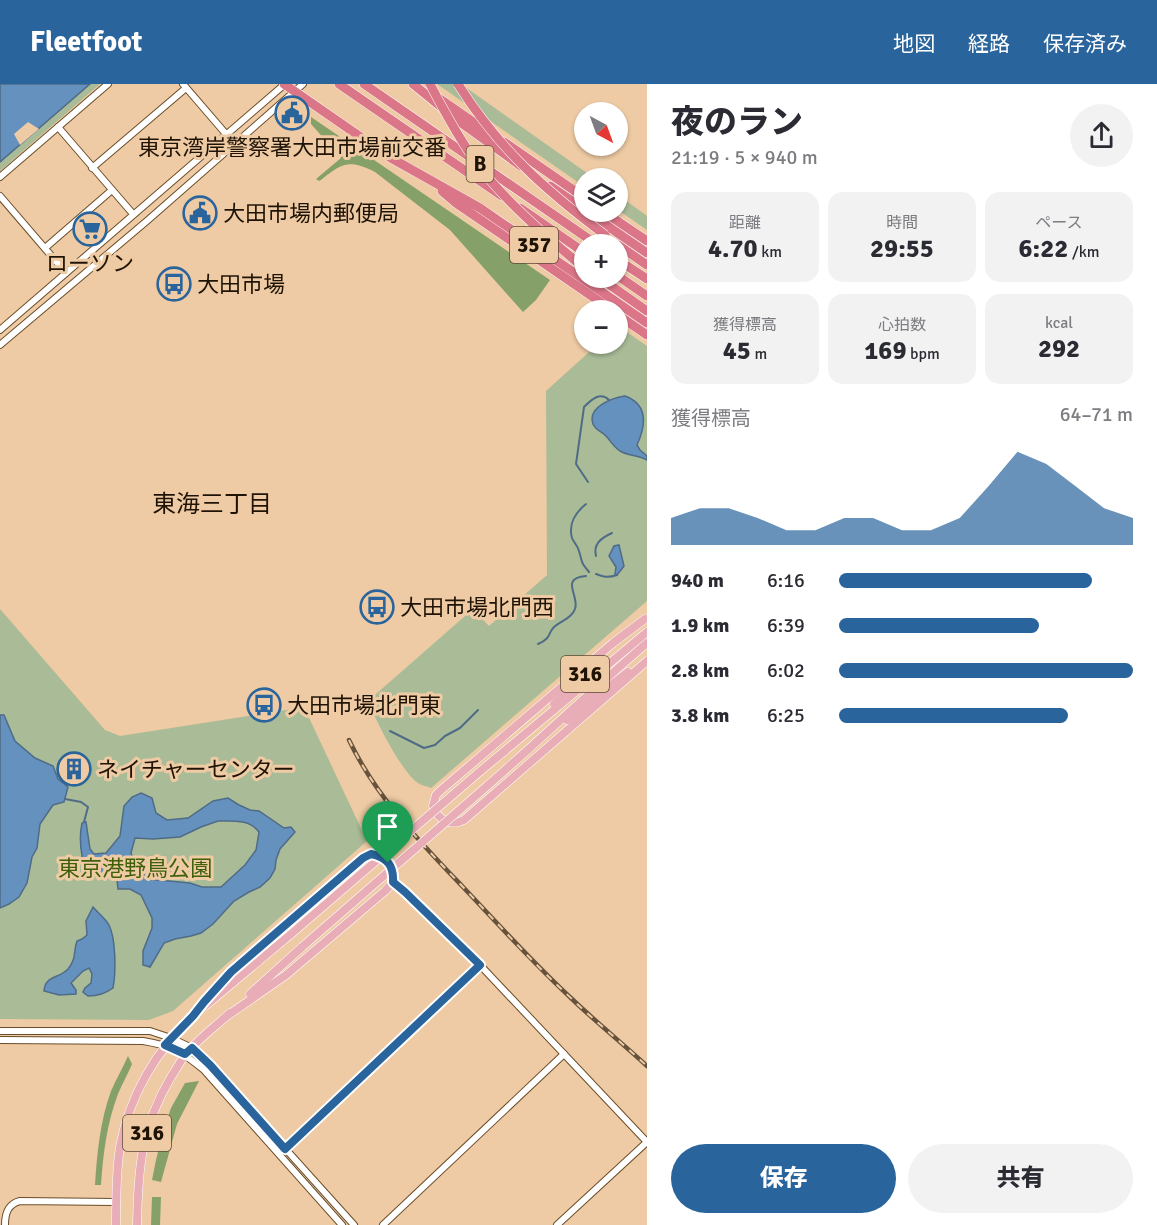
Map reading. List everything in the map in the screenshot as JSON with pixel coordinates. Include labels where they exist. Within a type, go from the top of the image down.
[{"type":"highway","name":"357","points":[[285,84],[391,158],[480,208],[647,324]]},
{"type":"highway","name":"B","points":[[339,84],[574,245]]},
{"type":"highway","name":"B","points":[[364,84],[582,234]]},
{"type":"highway","name":"357","points":[[415,84],[574,191]]},
{"type":"highway","name":"357","points":[[415,84],[492,146],[574,203]]},
{"type":"highway","name":"B","points":[[430,84],[458,135],[493,183],[525,217],[574,258]]},
{"type":"highway","name":"B","points":[[458,84],[482,120],[512,156],[603,234]]},
{"type":"highway","name":"357","points":[[418,173],[456,203],[597,300]]},
{"type":"highway","name":"357","points":[[602,222],[647,253]]},
{"type":"highway","points":[[619,222],[647,241]]},
{"type":"highway","name":"B","points":[[628,252],[647,265]]},
{"type":"highway","points":[[628,267],[647,279]]},
{"type":"highway","points":[[628,283],[647,296]]},
{"type":"highway","points":[[615,288],[647,310]]},
{"type":"highway","points":[[628,322],[647,335]]},
{"type":"main road","points":[[646,618],[613,643],[440,791],[436,795],[434,806],[438,816],[448,824],[464,820],[627,680],[647,659]]},
{"type":"main road","name":"316","points":[[527,732],[590,669],[646,618]]},
{"type":"main road","name":"316","points":[[116,1225],[120,1148],[126,1124],[145,1076],[171,1038],[193,1016],[647,632]]},
{"type":"main road","name":"316","points":[[137,1225],[140,1168],[147,1131],[164,1089],[185,1054],[302,947],[537,743],[592,690],[647,643]]},
{"type":"main road","name":"316","points":[[537,743],[647,659]]},
{"type":"main road","points":[[193,1016],[231,972],[363,858],[371,854],[384,859],[393,870],[393,882],[385,891],[286,975],[227,1016]]},
{"type":"street","points":[[0,177],[108,84]]},
{"type":"street","points":[[0,330],[285,84]]},
{"type":"street","points":[[0,345],[303,84]]},
{"type":"street","points":[[92,168],[184,86],[226,134]]},
{"type":"street","points":[[58,127],[133,214]]},
{"type":"street","points":[[45,248],[112,190]]},
{"type":"street","points":[[0,196],[66,273]]},
{"type":"street","points":[[393,882],[480,965],[647,1142],[557,1225]]},
{"type":"street","points":[[285,1149],[480,965]]},
{"type":"street","points":[[0,1030],[150,1031],[192,1048],[210,1065],[354,1225]]},
{"type":"street","points":[[0,1040],[143,1041],[165,1045],[185,1054],[204,1070],[342,1225]]},
{"type":"street","points":[[383,1225],[564,1054]]},
{"type":"street","points":[[5,1225],[7,1210],[20,1201],[116,1202]]},
{"type":"green space","points":[[90,84],[100,84],[0,171],[0,162]]},
{"type":"green space","points":[[437,84],[461,84],[580,168],[574,168],[574,179]]},
{"type":"green space","points":[[311,117],[550,280],[536,300],[523,312],[450,230],[375,172],[352,164],[340,167],[319,181],[316,179],[341,158],[311,124]]},
{"type":"green space","points":[[628,202],[647,216],[647,230],[628,217]]},
{"type":"green space","points":[[628,333],[647,346],[647,601],[431,788],[421,785],[404,768],[397,757],[368,701],[473,609],[489,626],[547,575],[546,391],[587,354],[628,354]]},
{"type":"green space","name":"東京港野鳥公園","points":[[0,609],[105,730],[120,736],[292,709],[303,705],[367,841],[173,1011],[149,1020],[0,1019]]},
{"type":"green space","points":[[128,1056],[132,1064],[118,1094],[108,1127],[101,1185],[95,1185],[104,1114],[111,1091]]},
{"type":"green space","points":[[199,1081],[177,1124],[161,1182],[152,1180],[171,1108],[185,1083]]},
{"type":"green space","points":[[152,1197],[161,1197],[160,1225],[151,1225]]},
{"type":"water","points":[[0,84],[90,84],[0,162]]},
{"type":"water","points":[[625,396],[638,404],[641,409],[643,422],[637,445],[647,456],[647,460],[620,451],[593,424],[592,418],[597,408],[608,401]]},
{"type":"water","points":[[619,545],[624,566],[617,575],[615,574],[616,567],[609,556],[614,546]]},
{"type":"water","points":[[0,715],[4,715],[15,741],[35,758],[53,766],[58,779],[68,787],[64,802],[53,805],[40,824],[37,848],[32,857],[27,883],[19,897],[0,908]]},
{"type":"water","points":[[141,793],[152,798],[156,813],[167,820],[188,818],[213,801],[228,798],[250,810],[259,811],[284,828],[291,827],[295,832],[280,849],[270,878],[260,887],[234,901],[213,924],[201,933],[164,943],[150,967],[143,965],[143,951],[152,928],[152,918],[141,895],[130,889],[118,889],[117,880],[110,876],[88,876],[81,850],[82,823],[86,822],[90,849],[94,854],[106,853],[120,836],[124,806],[132,797]],"holes":[[[218,821],[246,823],[259,832],[256,850],[245,865],[221,887],[202,887],[190,883],[148,879],[136,866],[131,853],[135,838],[180,837]]]},
{"type":"water","points":[[93,907],[107,922],[113,939],[115,974],[113,988],[95,996],[88,996],[83,992],[91,983],[92,974],[89,968],[71,983],[76,994],[59,995],[44,991],[47,982],[71,965],[77,941],[87,935],[86,921]]},
{"type":"pier","points":[[28,122],[39,129],[20,145],[14,134]]},
{"type":"waterway","points":[[588,482],[576,464],[584,407],[599,396],[609,400]]},
{"type":"waterway","points":[[586,504],[574,519],[571,533],[582,562],[589,572]]},
{"type":"waterway","points":[[596,556],[595,552],[599,542],[612,533]]},
{"type":"waterway","points":[[596,574],[606,577],[617,575]]},
{"type":"waterway","points":[[538,644],[547,638],[554,627],[574,612],[576,604],[572,584],[578,577],[586,576]]},
{"type":"waterway","points":[[390,731],[424,748],[435,745],[445,736],[460,728],[478,710]]},
{"type":"waterway","points":[[65,799],[81,802],[88,807],[84,822]]},
{"type":"railway","points":[[349,740],[372,781],[431,853],[544,972],[647,1066]]},
{"type":"place","name":"東京湾岸警察署大田市場前交番","points":[[292,113]]},
{"type":"place","name":"大田市場内郵便局","points":[[200,213]]},
{"type":"place","name":"ローソン","points":[[90,229]]},
{"type":"place","name":"大田市場","points":[[174,284]]},
{"type":"place","name":"大田市場北門西","points":[[377,607]]},
{"type":"place","name":"大田市場北門東","points":[[264,705]]},
{"type":"place","name":"ネイチャーセンター","points":[[74,769]]},
{"type":"district","name":"東海三丁目","points":[[212,504]]},
{"type":"route","points":[[371,854],[388,863],[393,870],[393,882],[480,965],[285,1149],[192,1048],[185,1054],[165,1045],[231,972],[363,858],[371,854]]}]
